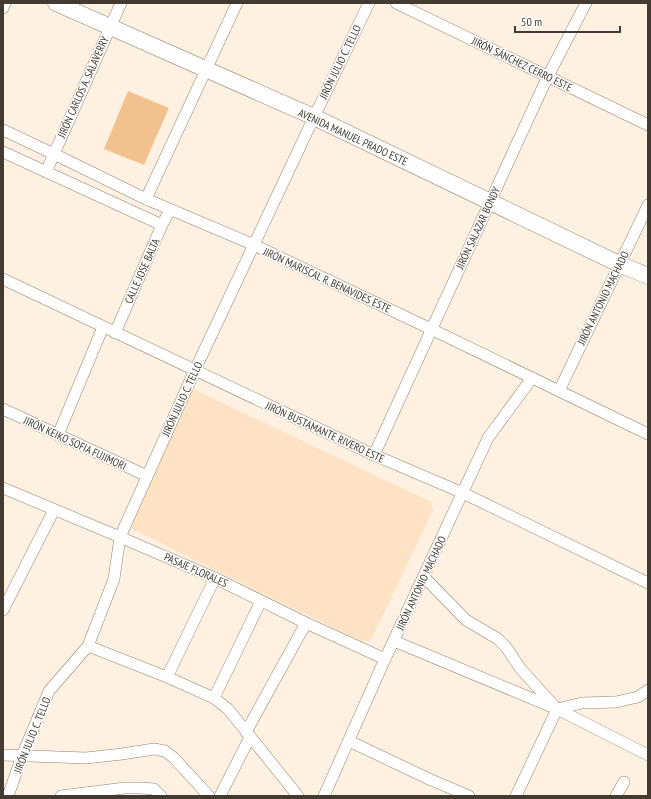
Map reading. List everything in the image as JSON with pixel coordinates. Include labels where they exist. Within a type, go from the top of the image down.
[{"type":"street","points":[[3,8],[6,3]]},
{"type":"street","name":"AVENIDA MANUEL PRADO ESTE","points":[[56,3],[314,117],[619,264],[648,276]]},
{"type":"street","name":"JIRÓN CARLOS A. SALAVERRY","points":[[46,172],[121,3]]},
{"type":"street","points":[[146,199],[237,3]]},
{"type":"street","name":"JIRÓN JULIO C. TELLO","points":[[8,796],[22,756],[50,691],[88,646],[114,579],[120,537],[195,370],[369,3]]},
{"type":"street","name":"JIRÓN SÁNCHEZ CERRO ESTE","points":[[396,3],[648,124]]},
{"type":"street","name":"JIRÓN SALAZAR BONDY","points":[[374,455],[548,76],[586,3]]},
{"type":"street","name":"JIRÓN MARISCAL R. BENAVIDES ESTE","points":[[3,130],[170,210],[254,245],[648,434]]},
{"type":"street","points":[[3,152],[162,225]]},
{"type":"street","name":"JIRÓN ANTONIO MACHADO","points":[[559,391],[648,205]]},
{"type":"street","name":"CALLE JOSE BALTA","points":[[115,333],[170,210]]},
{"type":"street","name":"JIRÓN BUSTAMANTE RIVERO ESTE","points":[[3,279],[374,455],[463,493],[648,583]]},
{"type":"street","points":[[58,435],[103,327]]},
{"type":"street","name":"JIRÓN ANTONIO MACHADO","points":[[324,796],[385,659],[488,438],[532,378]]},
{"type":"street","name":"JIRÓN KEIKO SOFIA FUJIMORI","points":[[3,409],[147,476]]},
{"type":"street","name":"PASAJE FLORALES","points":[[3,488],[215,578],[306,623],[385,659]]},
{"type":"street","points":[[4,607],[54,510]]},
{"type":"street","points":[[424,577],[466,620],[498,639],[506,647],[520,668],[557,709]]},
{"type":"street","points":[[166,676],[215,578]]},
{"type":"street","points":[[214,698],[261,600]]},
{"type":"street","points":[[220,796],[248,734],[306,623]]},
{"type":"street","points":[[394,641],[557,709],[648,755]]},
{"type":"street","points":[[88,646],[166,676],[214,698],[228,709],[298,796]]},
{"type":"street","points":[[557,709],[582,703],[616,702],[638,696],[648,690]]},
{"type":"street","points":[[516,796],[557,709]]},
{"type":"street","points":[[349,741],[468,796]]},
{"type":"street","points":[[3,755],[86,758],[154,749],[165,752],[174,758],[209,796]]},
{"type":"street","points":[[616,796],[624,782]]},
{"type":"street","points":[[61,796],[125,788],[154,789],[161,796]]},
{"type":"shaded area","points":[[128,91],[169,108],[144,165],[104,149]]},
{"type":"shaded area","points":[[191,388],[431,502],[433,510],[371,640],[362,642],[134,530],[131,527]]}]
